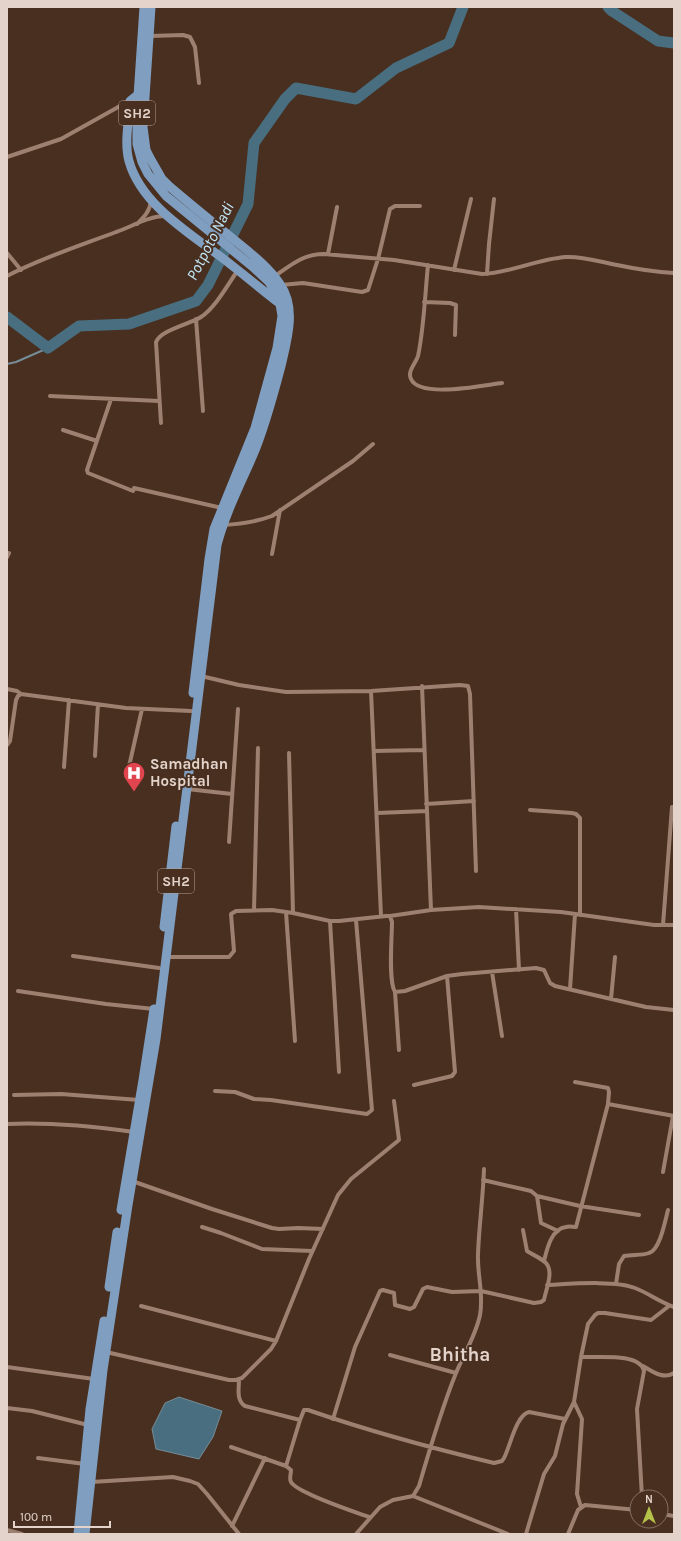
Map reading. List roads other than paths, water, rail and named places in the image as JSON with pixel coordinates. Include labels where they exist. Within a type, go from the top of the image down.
[{"type":"main road","name":"SH2","points":[[82,1531],[91,1482],[94,1443],[106,1352],[166,957],[217,545],[223,525],[253,455],[269,412],[285,350],[287,300],[281,285],[275,276],[248,251],[184,199],[162,179],[146,150],[142,127],[141,93],[144,7]]},
{"type":"main road","name":"SH2","points":[[82,1531],[85,1464],[95,1379],[125,1182],[140,1100],[147,1081],[154,1009],[211,544],[214,529],[222,508],[258,422],[286,317],[274,288],[269,282],[178,206],[156,185],[142,162],[137,136],[149,36],[150,7]]},
{"type":"main road","points":[[141,93],[130,101],[128,147],[129,161],[140,185],[150,199],[176,223],[280,304]]},
{"type":"street","points":[[149,36],[183,35],[190,37],[196,47],[199,83]]},
{"type":"street","points":[[7,157],[61,139],[130,101]]},
{"type":"street","points":[[137,224],[149,209],[150,199]]},
{"type":"street","points":[[454,270],[471,199]]},
{"type":"street","points":[[487,274],[494,199]]},
{"type":"street","points":[[281,285],[303,283],[365,292],[370,287],[390,209],[395,206],[420,206]]},
{"type":"street","points":[[328,254],[337,207]]},
{"type":"street","points":[[9,275],[137,224],[158,217],[169,217]]},
{"type":"street","points":[[7,253],[21,270]]},
{"type":"street","points":[[275,276],[298,260],[314,254],[328,254],[428,265],[477,274],[487,274],[536,262],[566,257],[581,258],[655,272],[674,273]]},
{"type":"street","points":[[428,265],[418,357],[410,375],[414,383],[424,387],[446,391],[502,383]]},
{"type":"street","points":[[161,423],[156,342],[163,334],[207,313],[220,297],[236,269]]},
{"type":"street","points":[[424,302],[450,304],[456,306],[455,335]]},
{"type":"street","points":[[196,319],[203,411]]},
{"type":"street","points":[[50,396],[160,401]]},
{"type":"street","points":[[111,399],[87,471],[133,490],[222,508]]},
{"type":"street","points":[[63,430],[97,441]]},
{"type":"street","points":[[223,525],[247,523],[264,519],[353,461],[373,444]]},
{"type":"street","points":[[272,554],[280,510]]},
{"type":"street","points":[[201,676],[239,685],[275,691],[371,691],[422,686],[468,686],[470,689],[476,871]]},
{"type":"street","points":[[422,686],[431,910]]},
{"type":"street","points":[[7,689],[17,691],[21,694],[98,704],[142,709],[191,711]]},
{"type":"street","points":[[371,691],[381,916]]},
{"type":"street","points":[[7,745],[10,741],[16,700],[21,694]]},
{"type":"street","points":[[64,767],[69,700]]},
{"type":"street","points":[[95,756],[98,704]]},
{"type":"street","points":[[229,842],[238,708]]},
{"type":"street","points":[[128,771],[142,709]]},
{"type":"street","points":[[254,910],[258,748]]},
{"type":"street","points":[[374,751],[424,750]]},
{"type":"street","points":[[289,753],[293,913]]},
{"type":"street","points":[[187,789],[232,794]]},
{"type":"street","points":[[426,804],[474,802]]},
{"type":"street","points":[[663,925],[672,807]]},
{"type":"street","points":[[530,810],[572,813],[576,814],[580,818],[580,915]]},
{"type":"street","points":[[377,813],[426,811]]},
{"type":"street","points":[[166,957],[229,957],[234,951],[231,914],[236,911],[254,910],[286,912],[330,921],[356,920],[431,910],[473,907],[575,914],[654,925],[674,925]]},
{"type":"street","points":[[516,909],[519,970]]},
{"type":"street","points":[[286,912],[295,1041]]},
{"type":"street","points":[[570,989],[575,914]]},
{"type":"street","points":[[390,916],[392,922],[392,978],[399,1050]]},
{"type":"street","points":[[215,1091],[235,1092],[254,1100],[271,1100],[360,1114],[367,1114],[372,1110],[356,920]]},
{"type":"street","points":[[330,921],[339,1072]]},
{"type":"street","points":[[73,956],[159,968]]},
{"type":"street","points":[[611,999],[615,957]]},
{"type":"street","points":[[394,992],[404,991],[447,976],[536,968],[544,970],[550,983],[555,986],[646,1007],[674,1010]]},
{"type":"street","points":[[492,972],[502,1036]]},
{"type":"street","points":[[414,1085],[452,1076],[455,1072],[447,976]]},
{"type":"street","points":[[18,991],[106,1004],[154,1009]]},
{"type":"street","points":[[544,1261],[550,1241],[558,1231],[565,1227],[576,1227],[608,1104],[608,1088],[575,1082]]},
{"type":"street","points":[[14,1095],[61,1094],[140,1100]]},
{"type":"street","points":[[106,1352],[229,1380],[239,1379],[257,1364],[271,1349],[276,1341],[312,1252],[338,1195],[351,1179],[399,1140],[394,1101]]},
{"type":"street","points":[[608,1104],[673,1116],[663,1172]]},
{"type":"street","points":[[7,1124],[44,1123],[95,1126],[134,1132]]},
{"type":"street","points":[[413,1496],[419,1486],[456,1373],[478,1324],[482,1301],[478,1254],[484,1169]]},
{"type":"street","points":[[484,1180],[531,1191],[537,1196],[581,1206],[639,1215]]},
{"type":"street","points":[[132,1181],[272,1228],[323,1229]]},
{"type":"street","points":[[537,1196],[542,1224],[558,1231]]},
{"type":"street","points":[[616,1284],[619,1264],[624,1256],[650,1253],[654,1251],[668,1210]]},
{"type":"street","points":[[202,1227],[262,1249],[312,1252]]},
{"type":"street","points":[[333,1419],[356,1347],[380,1291],[394,1293],[395,1305],[410,1309],[414,1307],[425,1288],[452,1292],[481,1291],[538,1303],[544,1300],[550,1274],[547,1264],[527,1251],[523,1230]]},
{"type":"street","points":[[547,1285],[616,1284],[634,1288],[669,1306],[674,1307]]},
{"type":"street","points":[[141,1306],[276,1341]]},
{"type":"street","points":[[526,1534],[544,1474],[555,1456],[565,1419],[574,1402],[586,1331],[590,1319],[598,1313],[605,1313],[651,1320],[669,1306]]},
{"type":"street","points":[[390,1355],[456,1373]]},
{"type":"street","points":[[581,1357],[626,1358],[639,1362],[643,1366],[665,1376],[670,1376],[674,1373]]},
{"type":"street","points":[[642,1489],[637,1409],[644,1371],[643,1366]]},
{"type":"street","points":[[7,1367],[95,1379]]},
{"type":"street","points":[[239,1379],[239,1399],[242,1404],[300,1420]]},
{"type":"street","points":[[574,1402],[582,1419],[577,1494],[580,1507]]},
{"type":"street","points":[[7,1408],[32,1411],[89,1425]]},
{"type":"street","points":[[286,1466],[303,1411],[305,1410],[431,1447],[498,1463],[504,1458],[520,1419],[526,1413],[529,1412],[565,1419]]},
{"type":"street","points":[[231,1446],[286,1466],[291,1470],[291,1483],[299,1490],[369,1517]]},
{"type":"street","points":[[38,1458],[85,1464]]},
{"type":"street","points":[[232,1526],[264,1458]]},
{"type":"street","points":[[91,1482],[173,1477],[190,1481],[198,1484],[239,1534]]},
{"type":"street","points":[[357,1534],[369,1517],[380,1506],[393,1500],[413,1496],[508,1534]]},
{"type":"street","points":[[574,1534],[568,1534],[575,1514],[580,1507],[594,1506],[629,1509]]},
{"type":"street","points":[[7,1530],[22,1534]]},
{"type":"water","points":[[179,1397],[222,1411],[213,1437],[199,1459],[156,1449],[152,1429],[165,1403]]},
{"type":"waterway","name":"Potpoto Nadi","points":[[7,317],[48,348],[79,326],[129,324],[196,301],[208,285],[248,204],[254,143],[285,99],[296,88],[356,99],[396,68],[449,43],[463,7]]},
{"type":"waterway","name":"Potpoto Nadi","points":[[608,7],[658,41],[674,43]]},
{"type":"waterway","points":[[7,364],[16,362],[48,348]]},
{"type":"place","name":"Samadhan Hospital","points":[[134,792]]},
{"type":"district","name":"Bhitha","points":[[460,1355]]}]
